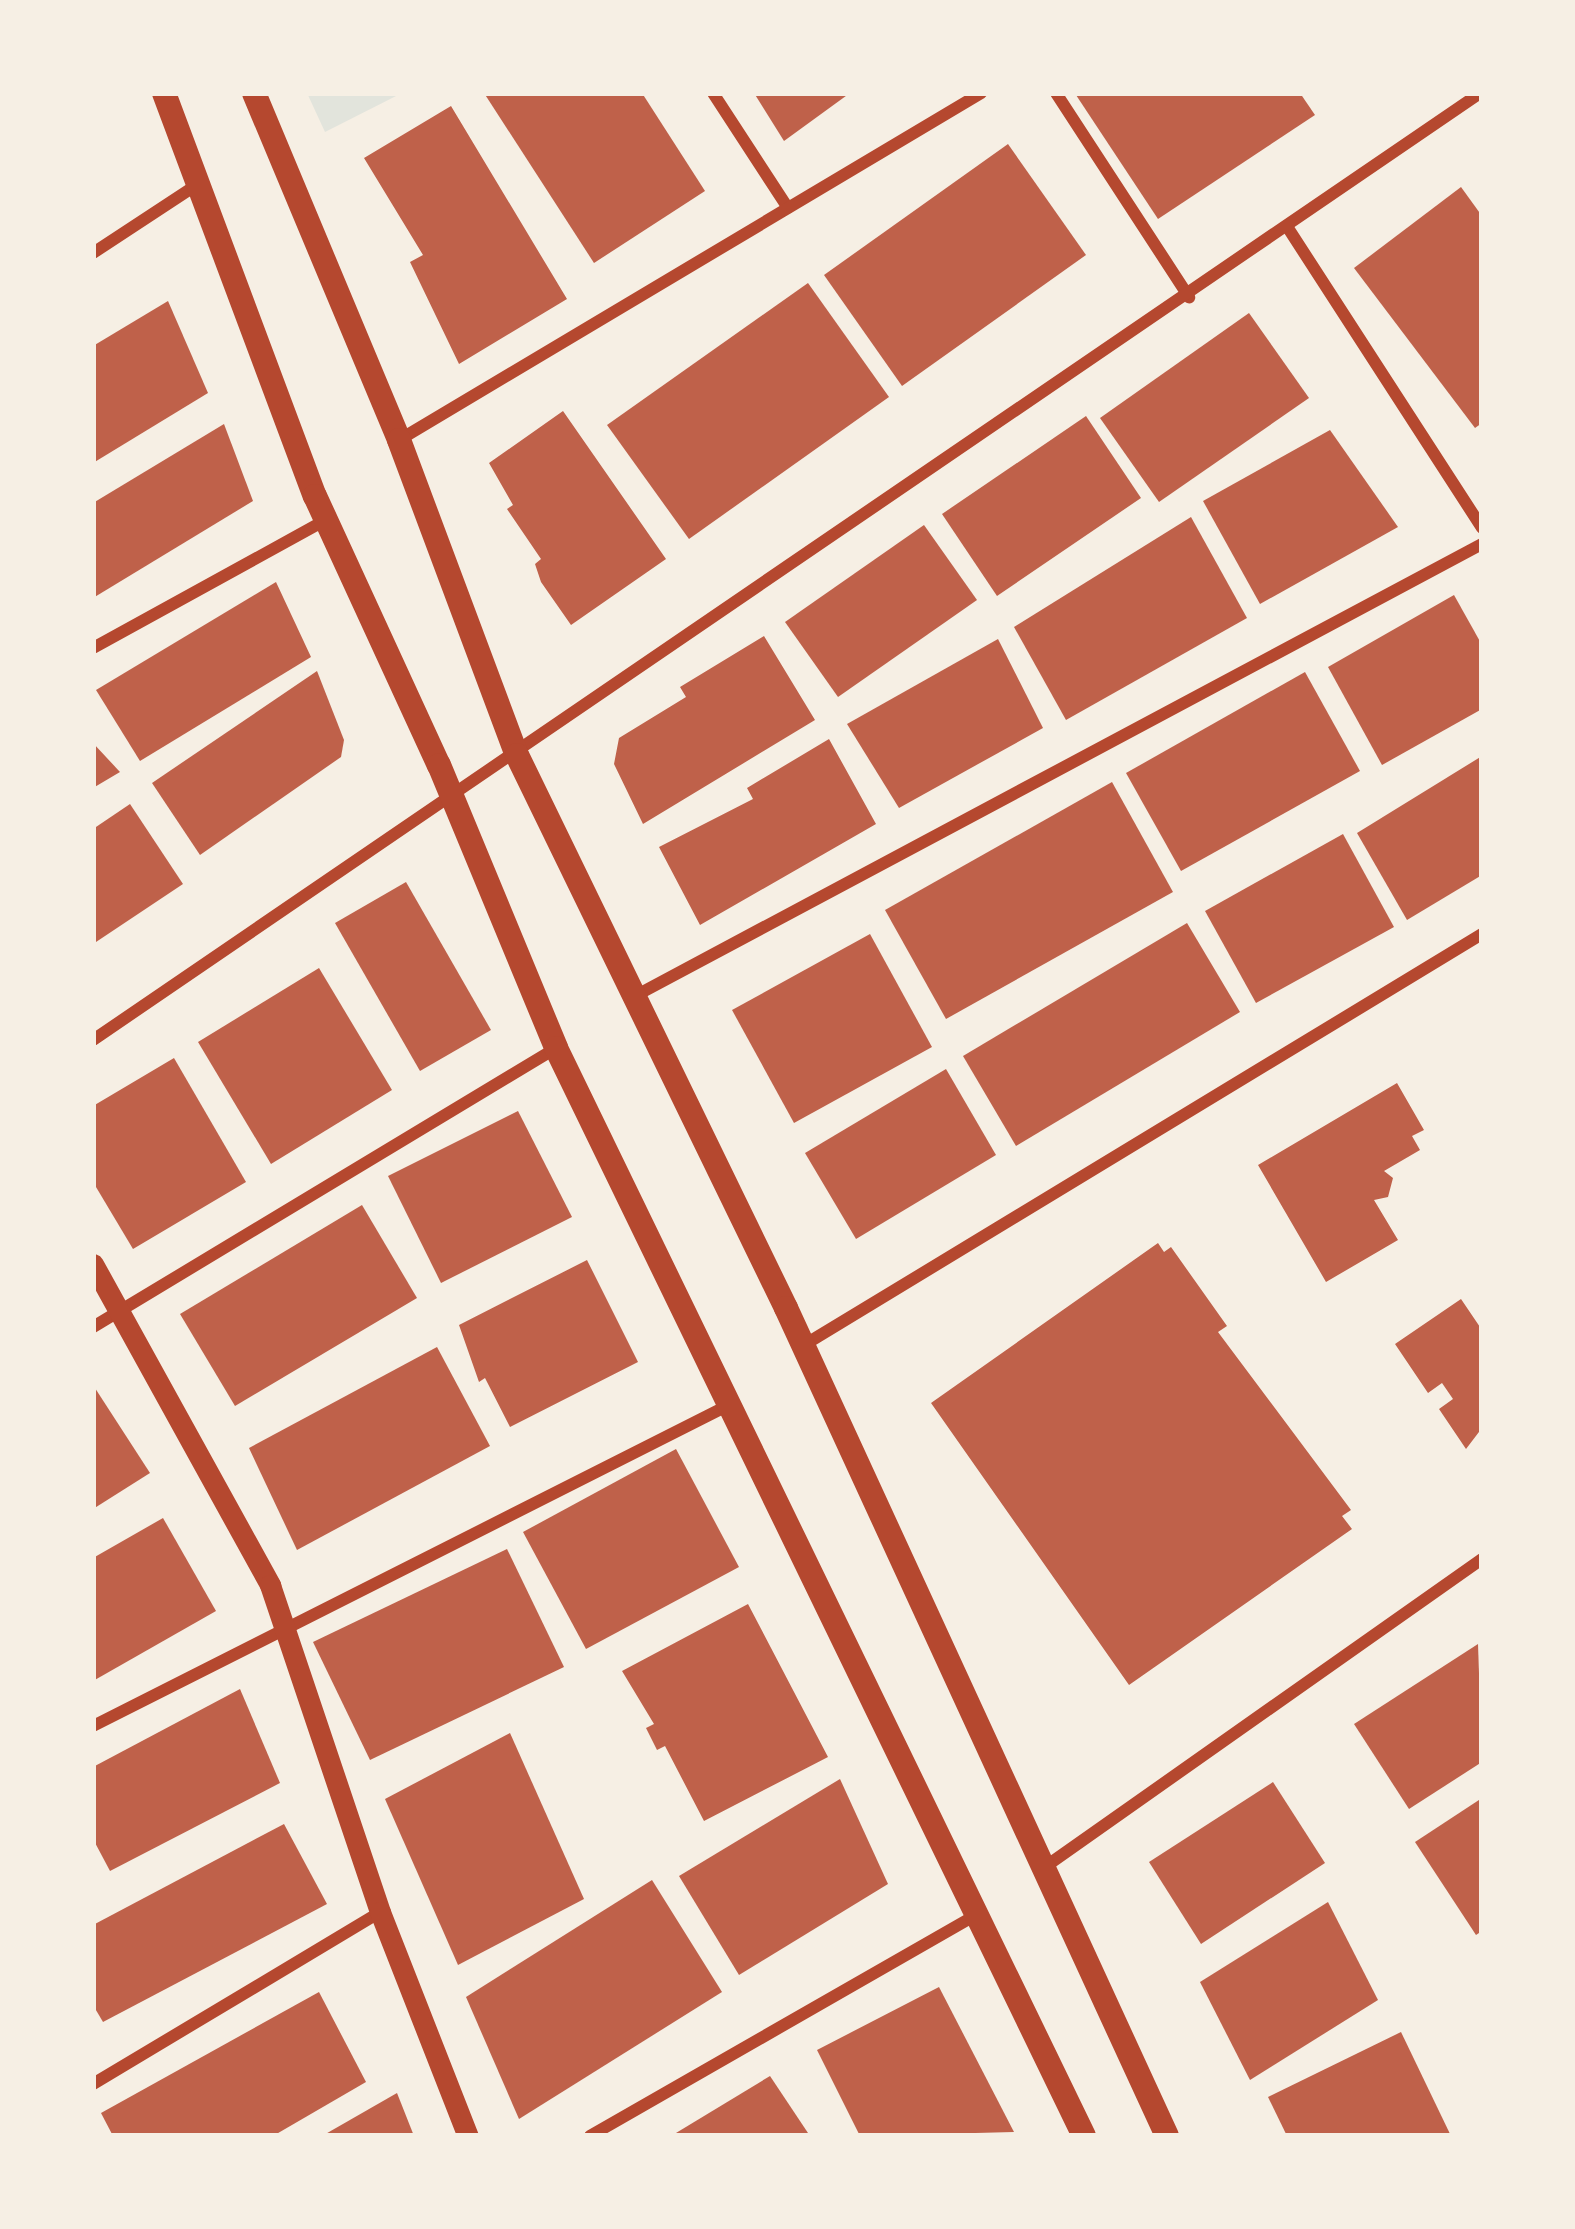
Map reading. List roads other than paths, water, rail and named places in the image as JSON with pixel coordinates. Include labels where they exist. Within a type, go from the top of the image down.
[{"type":"main road","points":[[164,93],[194,186],[326,520],[556,1048],[1084,2136]]},
{"type":"main road","points":[[254,93],[399,440],[517,755],[803,1346],[1167,2136]]},
{"type":"street","points":[[713,93],[788,208]]},
{"type":"street","points":[[399,440],[981,93]]},
{"type":"street","points":[[1056,93],[1189,297]]},
{"type":"street","points":[[93,1040],[450,802],[1480,93]]},
{"type":"street","points":[[93,253],[194,186]]},
{"type":"street","points":[[1288,228],[1482,528]]},
{"type":"street","points":[[93,648],[326,520]]},
{"type":"street","points":[[634,997],[1482,544]]},
{"type":"street","points":[[803,1346],[1482,934]]},
{"type":"street","points":[[93,1327],[556,1048]]},
{"type":"street","points":[[93,1264],[288,1628],[380,1912],[468,2136]]},
{"type":"street","points":[[93,1726],[729,1405]]},
{"type":"street","points":[[1041,1870],[1482,1559]]},
{"type":"street","points":[[93,2084],[380,1912]]},
{"type":"street","points":[[590,2136],[978,1914]]}]
